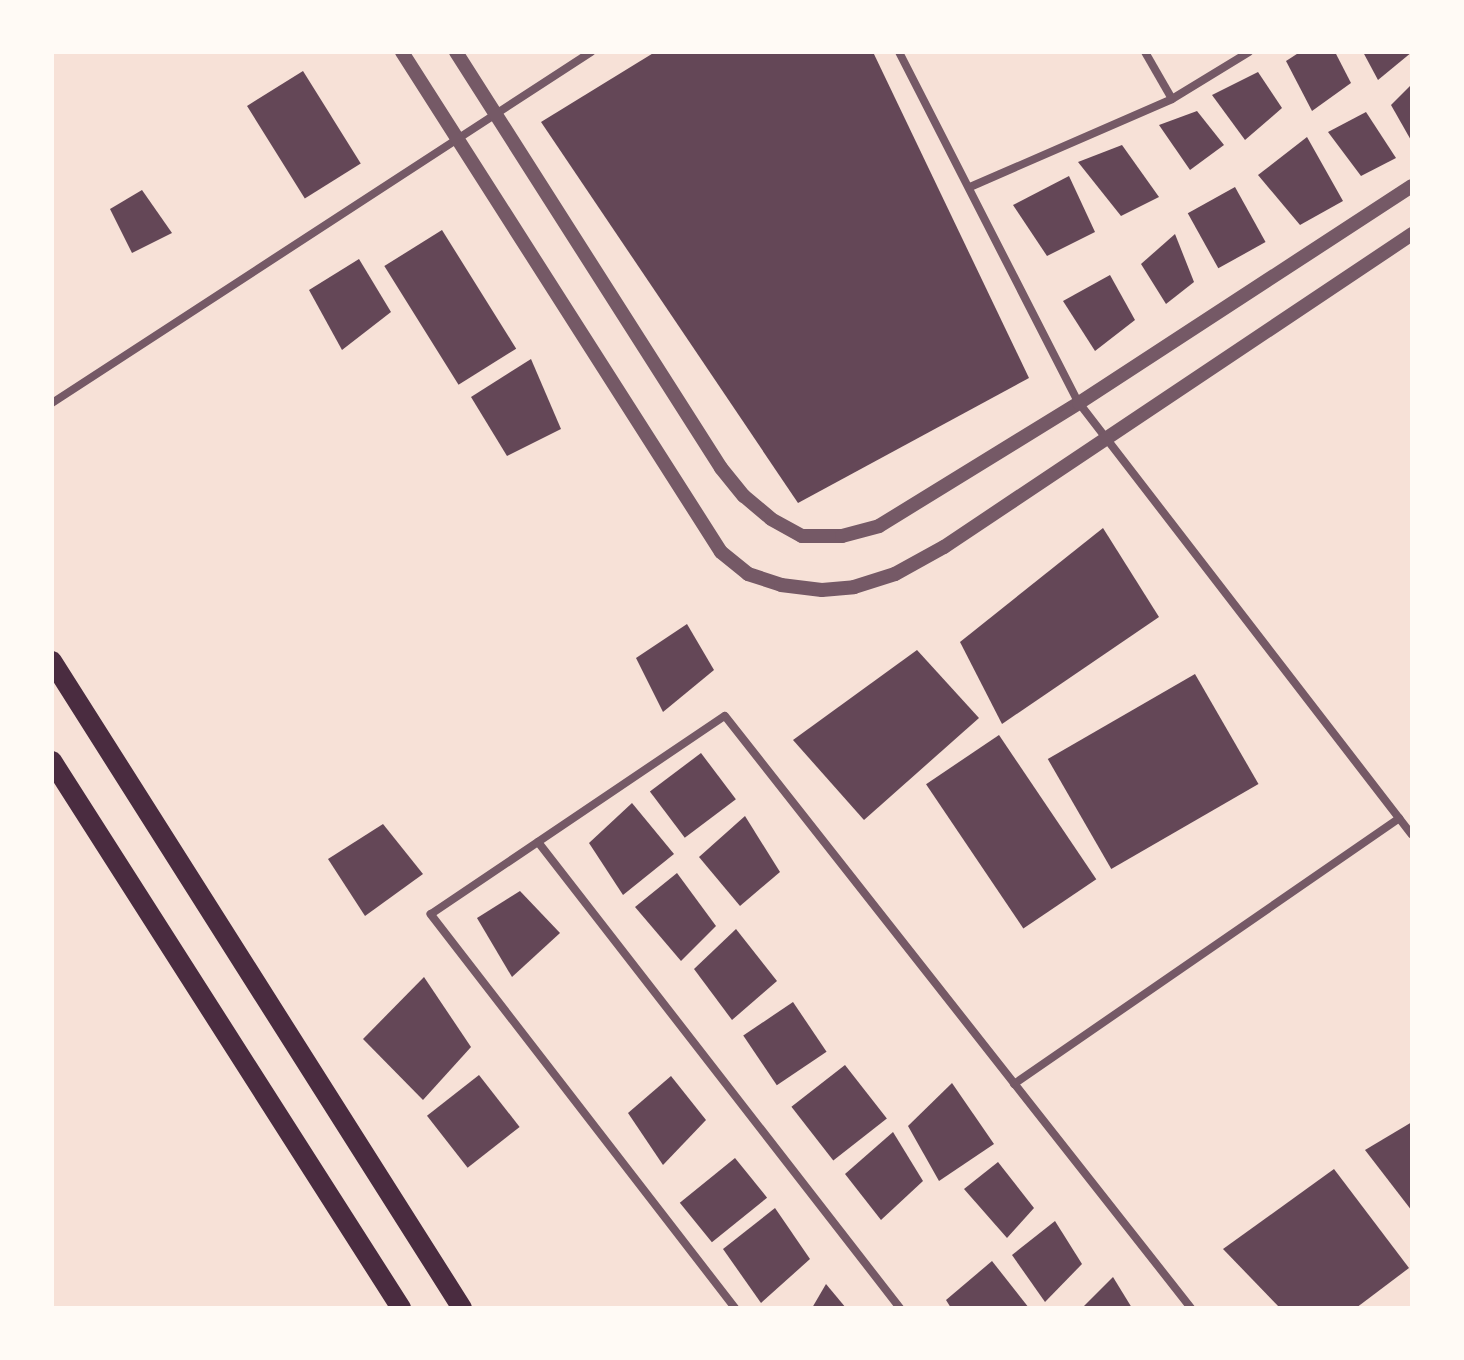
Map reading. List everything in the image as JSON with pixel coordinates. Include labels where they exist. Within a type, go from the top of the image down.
[{"type":"main road","points":[[52,661],[462,1308]]},
{"type":"main road","points":[[52,761],[401,1308]]},
{"type":"street","points":[[402,52],[721,552],[748,574],[781,585],[822,590],[854,587],[895,574],[944,547],[1412,234]]},
{"type":"street","points":[[456,52],[721,468],[744,496],[771,519],[802,536],[842,536],[879,526],[1079,403],[1412,186]]},
{"type":"street","points":[[52,403],[591,52]]},
{"type":"street","points":[[899,52],[1079,403],[1412,835]]},
{"type":"street","points":[[1145,52],[1172,99]]},
{"type":"street","points":[[970,187],[1172,99],[1249,52]]},
{"type":"street","points":[[735,1308],[431,914],[725,716],[1191,1308]]},
{"type":"street","points":[[1014,1084],[1399,818]]},
{"type":"street","points":[[538,842],[900,1308]]},
{"type":"building","points":[[655,52],[873,52],[1029,378],[798,503],[541,122]]},
{"type":"building","points":[[1300,52],[1335,52],[1351,83],[1312,111],[1286,61]]},
{"type":"building","points":[[1363,52],[1412,52],[1378,80]]},
{"type":"building","points":[[303,71],[361,163],[305,198],[247,106]]},
{"type":"building","points":[[1258,72],[1282,108],[1245,140],[1212,95]]},
{"type":"building","points":[[1412,84],[1412,142],[1391,105]]},
{"type":"building","points":[[1197,111],[1224,145],[1190,170],[1159,125]]},
{"type":"building","points":[[1366,112],[1396,158],[1361,176],[1328,132]]},
{"type":"building","points":[[1307,137],[1343,201],[1300,225],[1258,175]]},
{"type":"building","points":[[1122,145],[1159,197],[1121,216],[1078,162]]},
{"type":"building","points":[[1069,176],[1095,232],[1047,256],[1013,205]]},
{"type":"building","points":[[1235,187],[1266,242],[1218,268],[1188,213]]},
{"type":"building","points":[[142,190],[172,233],[132,253],[110,209]]},
{"type":"building","points":[[442,230],[516,349],[459,385],[384,266]]},
{"type":"building","points":[[1175,234],[1194,282],[1166,304],[1141,264]]},
{"type":"building","points":[[359,259],[391,312],[342,350],[309,290]]},
{"type":"building","points":[[1110,275],[1135,320],[1095,351],[1063,301]]},
{"type":"building","points":[[531,359],[561,429],[507,456],[471,397]]},
{"type":"building","points":[[1103,528],[1159,617],[1002,724],[960,642]]},
{"type":"building","points":[[687,624],[714,670],[663,712],[636,658]]},
{"type":"building","points":[[917,650],[979,718],[864,820],[793,740]]},
{"type":"building","points":[[1195,674],[1258,784],[1111,869],[1048,759]]},
{"type":"building","points":[[999,735],[1096,879],[1023,928],[926,784]]},
{"type":"building","points":[[701,753],[736,799],[685,838],[650,792]]},
{"type":"building","points":[[632,803],[674,854],[623,895],[589,843]]},
{"type":"building","points":[[745,816],[780,872],[740,906],[699,857]]},
{"type":"building","points":[[383,824],[423,874],[365,916],[328,859]]},
{"type":"building","points":[[677,873],[716,926],[681,961],[635,907]]},
{"type":"building","points":[[520,891],[560,933],[512,977],[477,918]]},
{"type":"building","points":[[736,929],[777,981],[732,1020],[694,969]]},
{"type":"building","points":[[424,977],[471,1047],[423,1100],[363,1039]]},
{"type":"building","points":[[793,1002],[827,1052],[777,1085],[743,1036]]},
{"type":"building","points":[[845,1065],[887,1119],[833,1160],[791,1107]]},
{"type":"building","points":[[479,1075],[520,1127],[468,1168],[427,1116]]},
{"type":"building","points":[[671,1076],[706,1120],[663,1165],[628,1113]]},
{"type":"building","points":[[952,1083],[994,1144],[939,1181],[908,1126]]},
{"type":"building","points":[[1412,1122],[1412,1211],[1365,1150]]},
{"type":"building","points":[[893,1132],[923,1181],[881,1220],[845,1174]]},
{"type":"building","points":[[735,1158],[767,1198],[712,1242],[680,1203]]},
{"type":"building","points":[[998,1162],[1034,1208],[1007,1238],[964,1189]]},
{"type":"building","points":[[1334,1169],[1409,1268],[1356,1308],[1280,1308],[1223,1249]]},
{"type":"building","points":[[775,1208],[810,1259],[761,1303],[723,1249]]},
{"type":"building","points":[[1055,1221],[1082,1264],[1045,1302],[1012,1255]]},
{"type":"building","points":[[992,1261],[1029,1308],[951,1308],[946,1300]]},
{"type":"building","points":[[1113,1277],[1132,1308],[1082,1308]]},
{"type":"building","points":[[826,1284],[846,1308],[812,1308]]}]
